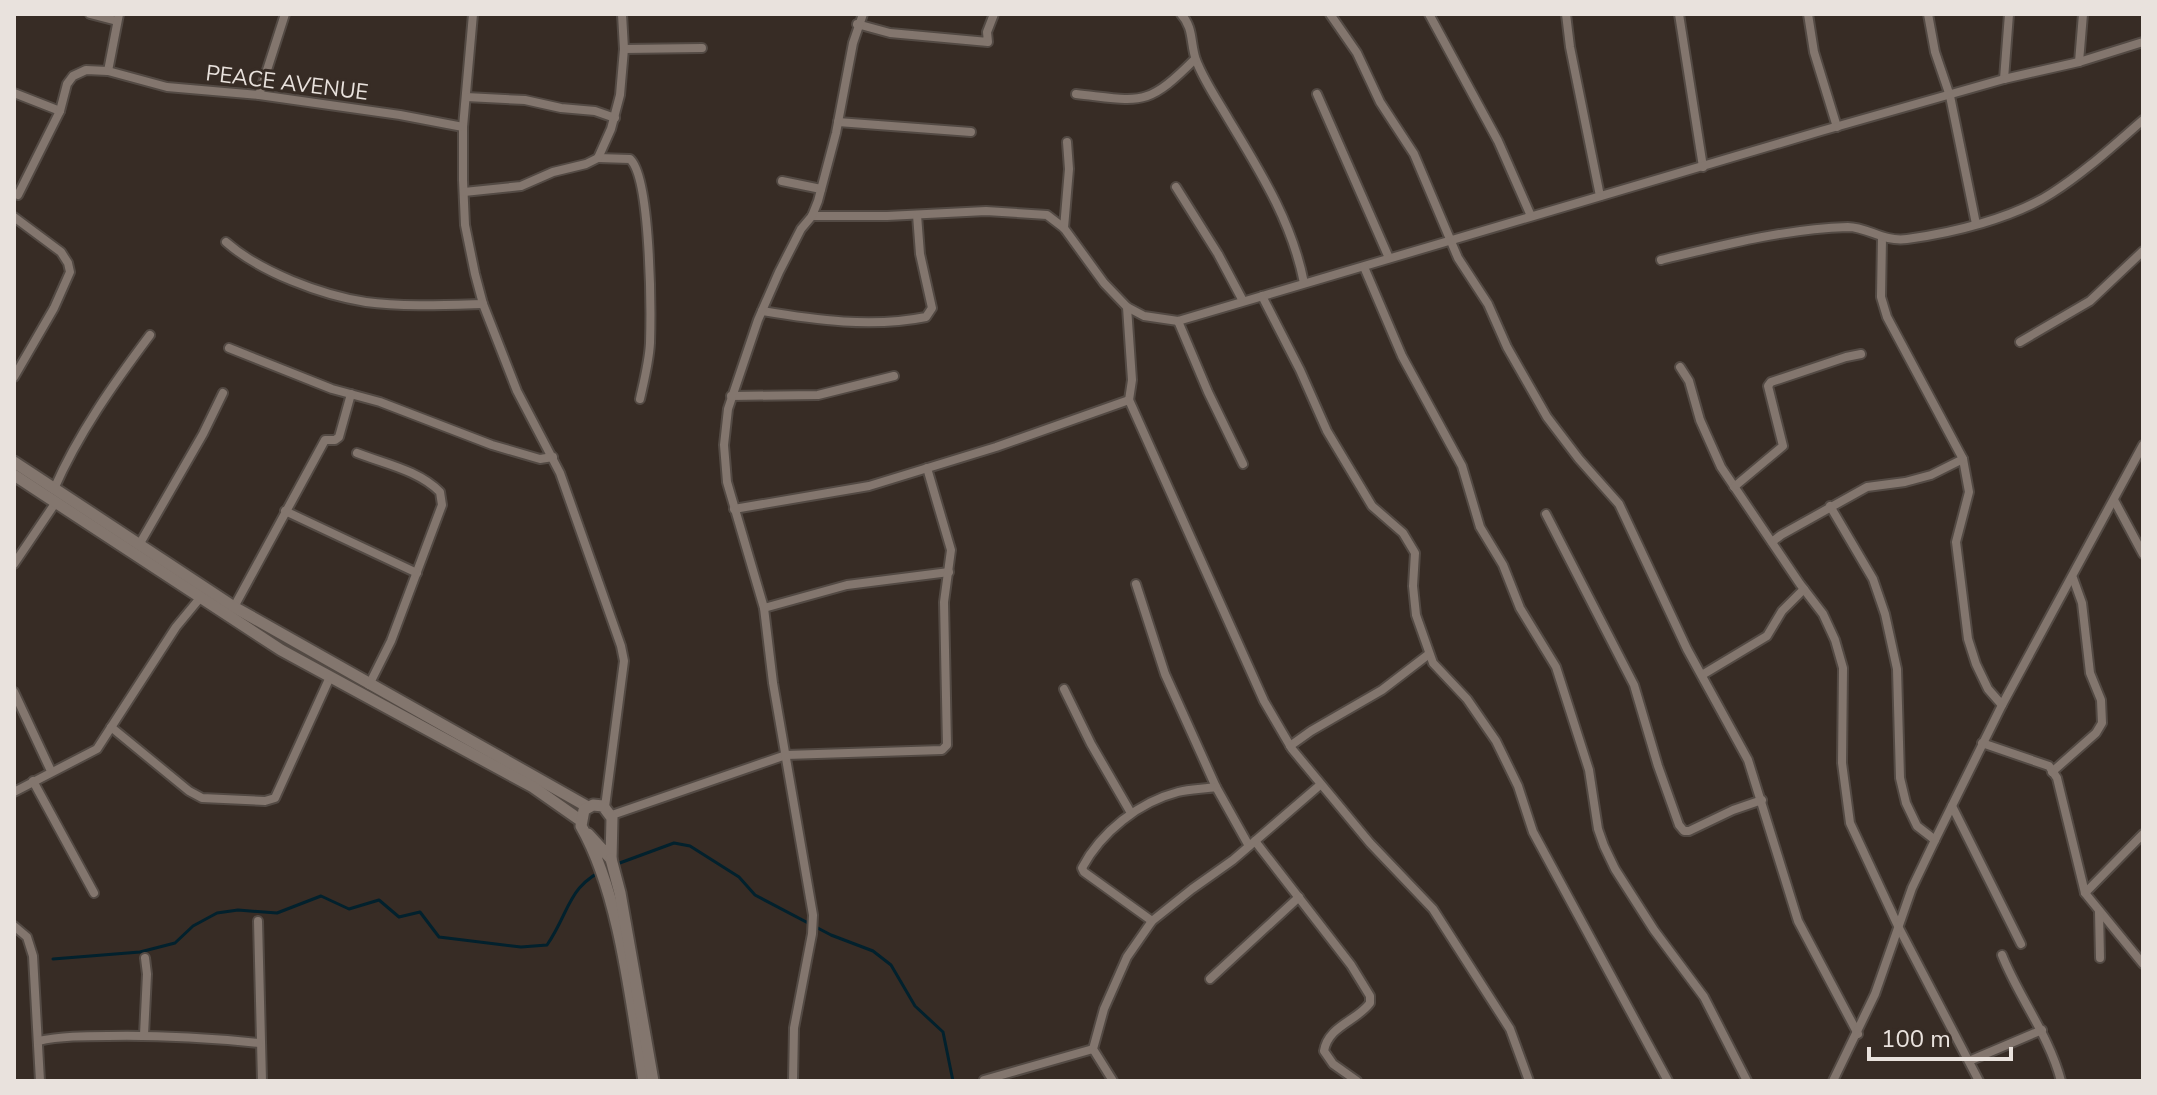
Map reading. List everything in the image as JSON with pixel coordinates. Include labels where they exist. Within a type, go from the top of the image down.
[{"type":"street","points":[[18,195],[60,111],[67,84],[73,76],[86,70],[108,71],[118,18],[90,14]]},
{"type":"street","points":[[259,95],[285,14]]},
{"type":"street","points":[[473,14],[463,127],[465,225],[483,304],[517,391],[553,457],[624,661],[608,811],[609,893],[644,1081]]},
{"type":"street","points":[[598,158],[615,118],[623,78],[622,14]]},
{"type":"street","points":[[793,1081],[794,1028],[813,915],[773,683],[760,585],[727,482],[724,445],[731,396],[762,311],[801,229],[812,216],[821,189],[857,24],[863,14]]},
{"type":"street","points":[[857,24],[890,33],[988,42],[987,32],[994,14]]},
{"type":"street","points":[[1181,14],[1190,25],[1195,59],[1258,172],[1273,192],[1298,254],[1304,283]]},
{"type":"street","points":[[1330,14],[1357,53],[1380,102],[1414,154],[1458,258],[1488,304],[1507,347],[1547,417],[1619,504],[1702,675],[1748,760],[1798,921],[1858,1034]]},
{"type":"street","points":[[1429,14],[1498,141],[1531,216]]},
{"type":"street","points":[[1566,14],[1600,196]]},
{"type":"street","points":[[1679,14],[1703,167]]},
{"type":"street","points":[[1808,14],[1820,74],[1837,127]]},
{"type":"street","points":[[1928,14],[1935,52],[1950,96],[1976,224]]},
{"type":"street","points":[[2004,79],[2009,14]]},
{"type":"street","points":[[2079,62],[2083,14]]},
{"type":"street","points":[[812,216],[986,211],[1047,215],[1064,228],[1104,283],[1127,307],[1144,316],[1178,321],[1837,127],[2143,42]]},
{"type":"street","points":[[624,49],[702,48]]},
{"type":"street","points":[[1076,94],[1140,99],[1170,83],[1195,59]]},
{"type":"street","name":"PEACE AVENUE","points":[[108,71],[167,87],[259,95],[463,127]]},
{"type":"street","points":[[14,93],[60,111]]},
{"type":"street","points":[[1317,94],[1389,258]]},
{"type":"street","points":[[466,97],[525,100],[595,111],[615,118]]},
{"type":"street","points":[[1661,260],[1790,231],[1853,227],[1882,238],[1905,240],[1993,220],[2050,195],[2143,120]]},
{"type":"street","points":[[838,122],[971,132]]},
{"type":"street","points":[[1064,228],[1069,169],[1067,142]]},
{"type":"street","points":[[464,192],[521,186],[598,158],[630,159],[638,170],[650,245],[650,344],[640,399]]},
{"type":"street","points":[[782,181],[821,189]]},
{"type":"street","points":[[1176,187],[1243,301]]},
{"type":"street","points":[[762,311],[845,321],[926,317],[932,308],[920,254],[917,215]]},
{"type":"street","points":[[14,377],[54,308],[70,272],[61,252],[16,222]]},
{"type":"street","points":[[1882,238],[1881,297],[1887,317],[1963,459],[1969,492],[1956,542],[1968,639],[1988,689],[2002,705]]},
{"type":"street","points":[[226,242],[266,269],[346,297],[368,302],[483,304]]},
{"type":"street","points":[[2020,342],[2090,301],[2143,251]]},
{"type":"street","points":[[1364,267],[1402,356],[1462,466],[1480,527],[1503,565],[1520,608],[1556,667],[1589,770],[1598,829],[1604,846],[1654,930],[1704,997],[1747,1081]]},
{"type":"street","points":[[1262,296],[1327,431],[1372,506],[1403,533],[1415,553],[1413,586],[1416,615],[1433,663],[1467,699],[1496,741],[1518,786],[1533,832],[1668,1081]]},
{"type":"street","points":[[1127,307],[1132,380],[1129,400],[1264,701],[1290,746],[1320,785],[1433,909],[1510,1029],[1529,1081]]},
{"type":"street","points":[[1178,321],[1243,464]]},
{"type":"street","points":[[54,489],[66,461],[94,416],[150,335]]},
{"type":"street","points":[[229,348],[492,445],[540,459],[553,457]]},
{"type":"street","points":[[1734,487],[1783,446],[1768,386],[1771,382],[1861,354]]},
{"type":"street","points":[[1680,367],[1689,381],[1712,449],[1734,487],[1823,614],[1835,640],[1843,668],[1842,763],[1850,823],[1899,928],[1979,1081]]},
{"type":"street","points":[[731,396],[818,395],[894,376]]},
{"type":"street","points":[[139,545],[223,393]]},
{"type":"street","points":[[234,607],[325,440],[339,437],[351,394]]},
{"type":"street","points":[[734,509],[869,486],[1129,400]]},
{"type":"street","points":[[1833,1081],[1875,994],[1912,888],[1982,743],[2143,445]]},
{"type":"street","points":[[357,453],[404,469],[440,492],[441,513],[391,641],[369,685]]},
{"type":"street","points":[[1772,542],[1867,487],[1931,475],[1963,459]]},
{"type":"street","points":[[14,462],[234,607],[588,807]]},
{"type":"street","points":[[608,811],[786,755],[942,750],[947,745],[944,614],[951,550],[927,468]]},
{"type":"street","points":[[14,475],[281,650],[533,787],[580,820],[608,865],[653,1081]]},
{"type":"street","points":[[2114,500],[2143,554]]},
{"type":"street","points":[[14,564],[56,502]]},
{"type":"street","points":[[1830,506],[1873,579],[1885,614],[1897,669],[1900,778],[1906,803],[1917,826],[1935,840]]},
{"type":"street","points":[[285,511],[417,573]]},
{"type":"street","points":[[1546,514],[1634,685],[1679,825],[1684,831],[1689,831],[1762,800]]},
{"type":"street","points":[[764,608],[847,585],[949,572]]},
{"type":"street","points":[[2052,772],[2096,733],[2102,723],[2101,700],[2090,673],[2082,603],[2073,578]]},
{"type":"street","points":[[1136,584],[1165,674],[1216,787],[1252,843],[1299,897],[1351,965],[1370,996],[1365,1011],[1341,1025],[1325,1042],[1324,1051],[1333,1064],[1357,1081]]},
{"type":"street","points":[[1702,675],[1767,636],[1782,611],[1804,589]]},
{"type":"street","points":[[14,792],[97,749],[176,627],[200,598]]},
{"type":"street","points":[[1290,746],[1382,690],[1429,654]]},
{"type":"street","points":[[111,727],[189,791],[202,798],[265,801],[275,798],[330,677]]},
{"type":"street","points":[[1064,689],[1131,813]]},
{"type":"street","points":[[14,692],[51,771]]},
{"type":"street","points":[[1982,743],[2049,766],[2063,799],[2085,893],[2143,964]]},
{"type":"street","points":[[33,781],[94,893]]},
{"type":"street","points":[[1113,1081],[1093,1049],[1104,1009],[1127,957],[1152,921],[1297,807],[1320,785]]},
{"type":"street","points":[[1152,921],[1082,868],[1102,840],[1131,813],[1177,793],[1216,787]]},
{"type":"street","points":[[580,820],[588,807],[598,804],[608,811]]},
{"type":"street","points":[[1952,806],[2021,944]]},
{"type":"street","points":[[2085,893],[2143,834]]},
{"type":"street","points":[[1210,979],[1299,897]]},
{"type":"street","points":[[2099,910],[2100,958]]},
{"type":"street","points":[[258,921],[262,1081]]},
{"type":"street","points":[[14,926],[31,945],[40,1081]]},
{"type":"street","points":[[2002,955],[2012,981],[2042,1030],[2061,1081]]},
{"type":"street","points":[[144,1035],[145,958]]},
{"type":"street","points":[[1969,1061],[2042,1030]]},
{"type":"street","points":[[38,1041],[81,1036],[144,1035],[195,1036],[259,1043]]},
{"type":"street","points":[[984,1080],[1093,1049]]},
{"type":"waterway","points":[[617,864],[674,843],[690,846],[739,877],[755,895],[831,935],[873,951],[891,965],[915,1006],[943,1032],[953,1081]]},
{"type":"waterway","points":[[53,959],[140,952],[175,943],[193,926],[217,913],[238,910],[277,913],[321,896],[349,909],[379,900],[399,917],[420,912],[439,937],[521,947],[547,945],[577,890],[610,867]]}]
